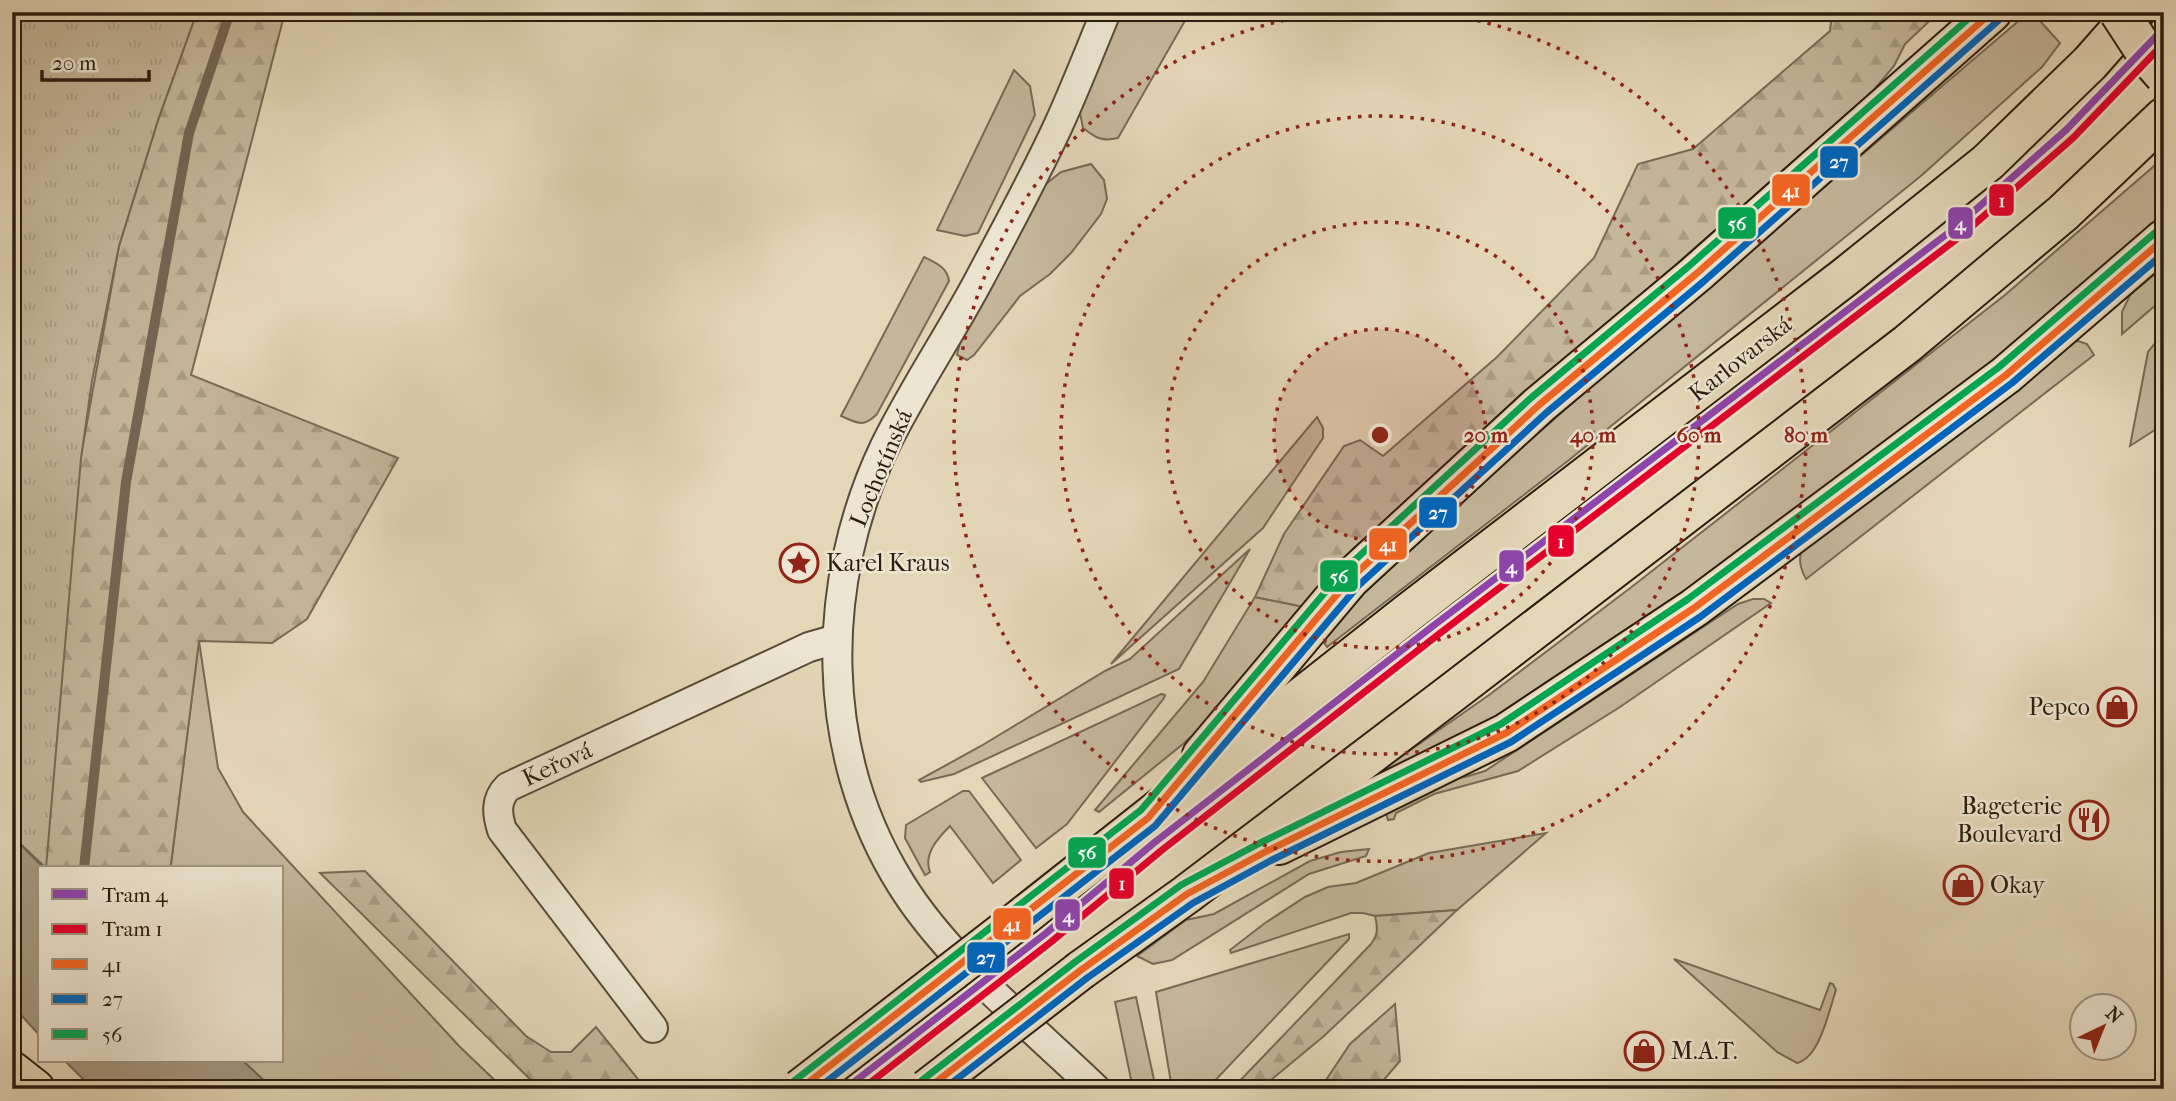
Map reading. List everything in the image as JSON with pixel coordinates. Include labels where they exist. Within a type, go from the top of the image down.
[{"type":"main road","points":[[1148,818],[1350,579],[1539,405],[1696,274],[1992,12]]},
{"type":"main road","points":[[2119,12],[2148,58],[2164,75]]},
{"type":"main road","name":"Karlovarská","points":[[800,1089],[1408,613],[1835,285],[1978,170],[2090,63],[2135,12]]},
{"type":"main road","points":[[928,1089],[1907,344],[2063,213],[2164,117]]},
{"type":"main road","points":[[1187,894],[1265,852],[1506,733],[1695,608],[2006,375],[2164,239]]},
{"type":"main road","points":[[12,1071],[35,1089]]},
{"type":"street","name":"Lochotínská","points":[[1096,1089],[960,959],[900,883],[873,829],[851,767],[840,705],[837,639],[840,595],[847,553],[859,512],[885,448],[977,283],[1057,128],[1106,12]]},
{"type":"street","name":"Keřová","points":[[653,1028],[502,830],[498,817],[501,794],[508,787],[800,651],[837,639]]},
{"type":"green space","points":[[12,12],[197,12],[158,120],[119,246],[92,381],[81,458],[46,866],[12,836]]},
{"type":"green space","points":[[197,12],[285,12],[191,375],[398,458],[307,619],[272,643],[199,641],[170,866],[42,866],[12,836],[119,246],[158,120]]},
{"type":"green space","points":[[1117,12],[1190,12],[1118,138],[1103,139],[1083,128],[1079,108]]},
{"type":"green space","points":[[1832,12],[1939,12],[1905,44],[1894,66],[1873,91],[1353,549],[1304,607],[1255,597],[1284,534],[1344,446],[1360,440],[1383,456],[1497,357],[1594,258],[1638,164],[1693,149],[1830,31]]},
{"type":"green space","points":[[2032,12],[2060,43],[2042,67],[1922,175],[1569,460],[1327,647],[1322,639],[1370,584],[1421,536],[1626,356]]},
{"type":"green space","points":[[1014,70],[1030,86],[1035,115],[978,233],[965,236],[937,230]]},
{"type":"green space","points":[[2161,160],[2164,164],[2164,222],[2069,305],[1788,523],[1510,708],[1349,800],[1346,795],[1489,695],[1629,589],[2005,295]]},
{"type":"green space","points":[[1091,164],[1104,180],[1107,199],[1101,214],[1071,253],[1050,274],[1020,296],[974,355],[967,360],[957,355],[960,342],[1046,184],[1061,172]]},
{"type":"green space","points":[[924,257],[943,269],[949,281],[877,414],[864,423],[841,416]]},
{"type":"green space","points":[[2164,266],[2164,298],[2122,334],[2122,312],[2130,295]]},
{"type":"green space","points":[[2164,332],[2164,424],[2130,446],[2148,352]]},
{"type":"green space","points":[[2078,341],[2087,344],[2094,355],[1806,579],[1800,562],[1804,544],[2069,343]]},
{"type":"green space","points":[[1317,417],[1323,428],[1323,438],[1263,528],[1111,664]]},
{"type":"green space","points":[[1250,549],[1179,669],[954,774],[921,782],[919,780],[1130,659]]},
{"type":"green space","points":[[1255,597],[1304,607],[1219,711],[1099,812],[1095,810],[1203,682]]},
{"type":"green space","points":[[1764,599],[1771,603],[1620,707],[1518,771],[1434,794],[1396,813],[1394,819],[1388,820],[1385,810],[1443,780],[1485,771],[1738,604]]},
{"type":"green space","points":[[199,641],[218,768],[243,812],[460,1047],[504,1089],[273,1089],[244,1062],[284,1062],[284,866],[170,866]]},
{"type":"green space","points":[[1161,694],[1165,695],[1164,698],[1067,824],[1036,848],[982,778]]},
{"type":"green space","points":[[963,791],[969,791],[1021,860],[993,883],[950,826],[933,847],[928,859],[930,872],[925,875],[905,838],[906,825]]},
{"type":"green space","points":[[1546,833],[1457,910],[1375,916],[1351,913],[1231,953],[1230,950],[1265,923],[1305,897],[1328,887],[1356,883],[1429,853]]},
{"type":"green space","points":[[1369,849],[1366,856],[1309,874],[1172,960],[1153,964],[1137,956],[1186,920],[1214,914],[1310,861],[1341,852]]},
{"type":"green space","points":[[365,871],[526,1036],[551,1052],[571,1052],[596,1027],[646,1089],[540,1089],[320,873]]},
{"type":"green space","points":[[1457,910],[1324,1036],[1260,1089],[1232,1089],[1371,944],[1377,931],[1375,916]]},
{"type":"green space","points":[[1349,934],[1349,939],[1207,1089],[1172,1089],[1156,992]]},
{"type":"green space","points":[[1674,959],[1820,1010],[1830,983],[1833,984],[1836,990],[1818,1043],[1805,1059],[1797,1063],[1777,1052]]},
{"type":"green space","points":[[1136,997],[1156,1089],[1138,1089],[1132,1084],[1115,1002]]},
{"type":"green space","points":[[1395,1004],[1400,1061],[1376,1089],[1320,1089],[1350,1044]]},
{"type":"shaded area","points":[[12,836],[42,866],[38,866],[38,1034],[12,1005]]},
{"type":"shaded area","points":[[66,1062],[244,1062],[273,1089],[93,1089]]},
{"type":"waterway","points":[[84,866],[126,482],[189,133],[230,12]]},
{"type":"tram line","name":"4","points":[[845,1089],[1045,934],[1155,842],[1433,626],[1956,227],[2066,130],[2164,28]]},
{"type":"tram line","name":"1","points":[[862,1089],[1439,634],[1962,235],[2073,138],[2164,43]]},
{"type":"transit line","name":"56","points":[[794,1081],[1141,810],[1343,571],[1532,397],[1689,266],[1976,12]]},
{"type":"transit line","name":"41","points":[[800,1089],[1148,818],[1350,579],[1539,405],[1696,274],[1992,12]]},
{"type":"transit line","name":"27","points":[[817,1089],[1155,826],[1358,586],[1546,413],[1703,282],[1999,20]]},
{"type":"transit line","name":"56","points":[[921,1081],[1075,962],[1181,885],[1501,724],[1688,599],[1999,367],[2157,231]]},
{"type":"transit line","name":"41","points":[[927,1089],[1081,970],[1187,894],[1265,852],[1506,733],[1694,608],[2006,375],[2164,239]]},
{"type":"transit line","name":"27","points":[[944,1089],[1087,978],[1193,903],[1270,861],[1511,742],[1700,617],[2012,383],[2164,253]]},
{"type":"place","name":"Karel Kraus","points":[[799,563]]},
{"type":"place","name":"Pepco","points":[[2117,707]]},
{"type":"place","name":"Bageterie Boulevard","points":[[2089,820]]},
{"type":"place","name":"Okay","points":[[1963,885]]},
{"type":"place","name":"M.A.T.","points":[[1644,1051]]}]
